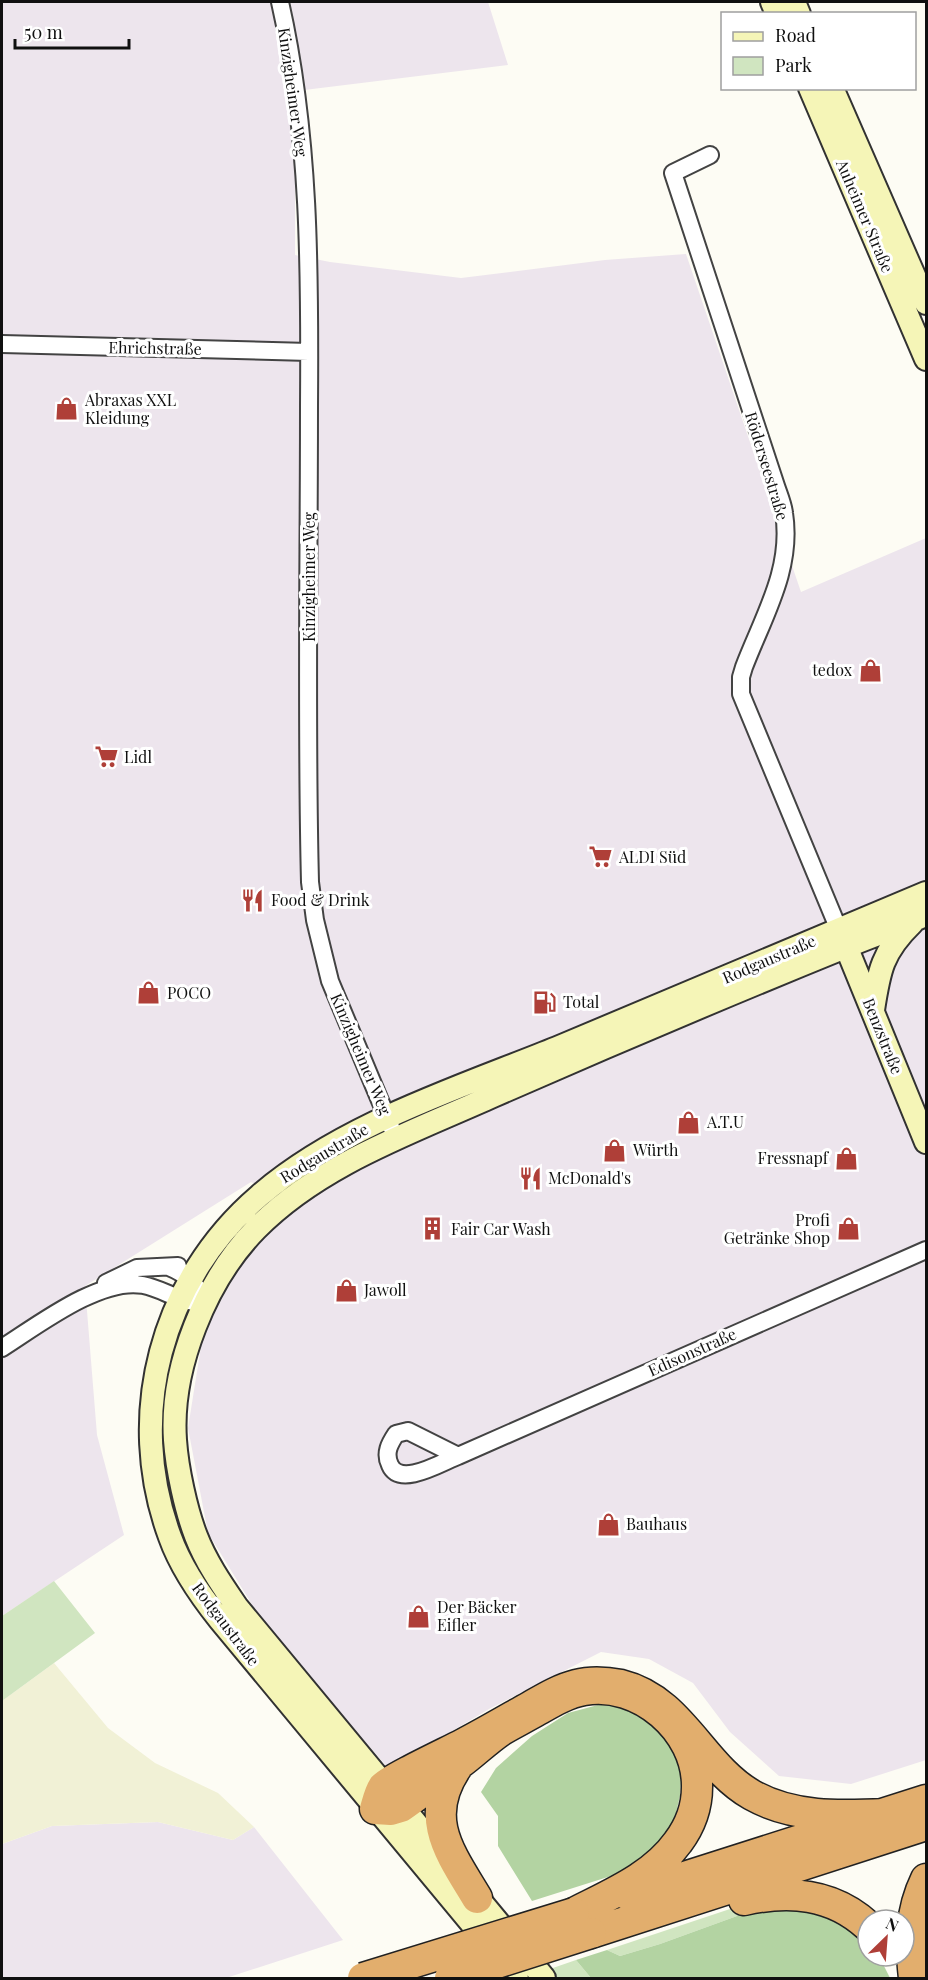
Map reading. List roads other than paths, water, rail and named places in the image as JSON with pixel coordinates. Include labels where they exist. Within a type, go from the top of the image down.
[{"type":"highway","points":[[387,1800],[470,1741],[553,1694],[576,1685],[599,1682],[631,1688],[656,1700],[680,1722],[724,1773],[750,1794],[765,1802],[801,1814],[847,1816],[885,1814]]},
{"type":"highway","points":[[387,1800],[459,1764],[501,1731],[561,1697],[581,1690],[609,1689],[635,1696],[658,1710],[677,1731],[692,1759],[697,1784],[694,1809],[685,1832],[670,1852],[583,1923]]},
{"type":"highway","points":[[459,1764],[448,1779],[441,1800],[439,1812],[441,1827],[450,1852],[477,1898]]},
{"type":"highway","points":[[450,1978],[583,1923],[927,1800]]},
{"type":"highway","points":[[363,1978],[583,1923],[927,1825]]},
{"type":"highway","points":[[914,1978],[912,1926],[918,1899],[927,1879]]},
{"type":"highway","points":[[583,1923],[785,1894],[806,1895],[828,1902],[856,1917]]},
{"type":"main road","name":"Auheimer Straße","points":[[811,90],[924,348]]},
{"type":"main road","name":"Auheimer Straße","points":[[833,90],[927,303]]},
{"type":"main road","name":"Rodgaustraße","points":[[517,1978],[387,1800],[217,1578],[197,1537],[180,1472],[175,1439],[181,1375],[191,1337],[205,1302],[223,1271],[256,1228],[297,1194],[338,1167],[397,1138],[679,1016],[843,938],[927,893]]},
{"type":"main road","name":"Rodgaustraße","points":[[544,1978],[477,1898],[200,1595],[170,1538],[161,1510],[150,1438],[155,1373],[160,1351],[180,1299],[206,1253],[242,1212],[280,1179],[300,1164],[335,1144],[387,1117],[670,1001],[843,938],[921,917]]},
{"type":"main road","points":[[873,1010],[882,965],[888,951],[896,938],[921,917]]},
{"type":"main road","name":"Benzstraße","points":[[843,938],[927,1142]]},
{"type":"street","name":"Kinzigheimer Weg","points":[[280,2],[293,70],[302,148],[307,230],[310,882],[315,920],[330,981],[397,1138]]},
{"type":"street","name":"Röderseestraße","points":[[710,155],[673,173],[779,494],[786,528],[785,550],[777,586],[744,668],[741,677],[741,694],[843,938]]},
{"type":"street","name":"Ehrichstraße","points":[[2,344],[309,352]]},
{"type":"street","name":"Edisonstraße","points":[[458,1456],[927,1250]]},
{"type":"street","points":[[2,1348],[129,1271],[144,1266],[169,1267],[188,1263],[206,1253]]},
{"type":"street","points":[[86,1296],[134,1284],[152,1287],[187,1302],[205,1302],[190,1279],[169,1267]]},
{"type":"place","name":"Abraxas XXL Kleidung","points":[[67,409]]},
{"type":"place","name":"tedox","points":[[870,670]]},
{"type":"place","name":"Lidl","points":[[106,757]]},
{"type":"place","name":"ALDI Süd","points":[[601,857]]},
{"type":"place","name":"Food & Drink","points":[[253,900]]},
{"type":"place","name":"POCO","points":[[149,993]]},
{"type":"place","name":"Total","points":[[545,1002]]},
{"type":"place","name":"A.T.U","points":[[689,1122]]},
{"type":"place","name":"Würth","points":[[615,1150]]},
{"type":"place","name":"Fressnapf","points":[[846,1158]]},
{"type":"place","name":"McDonald's","points":[[530,1178]]},
{"type":"place","name":"Fair Car Wash","points":[[433,1229]]},
{"type":"place","name":"Profi Getränke Shop","points":[[848,1229]]},
{"type":"place","name":"Jawoll","points":[[346,1290]]},
{"type":"place","name":"Bauhaus","points":[[608,1524]]},
{"type":"place","name":"Der Bäcker Eifler","points":[[419,1616]]}]
